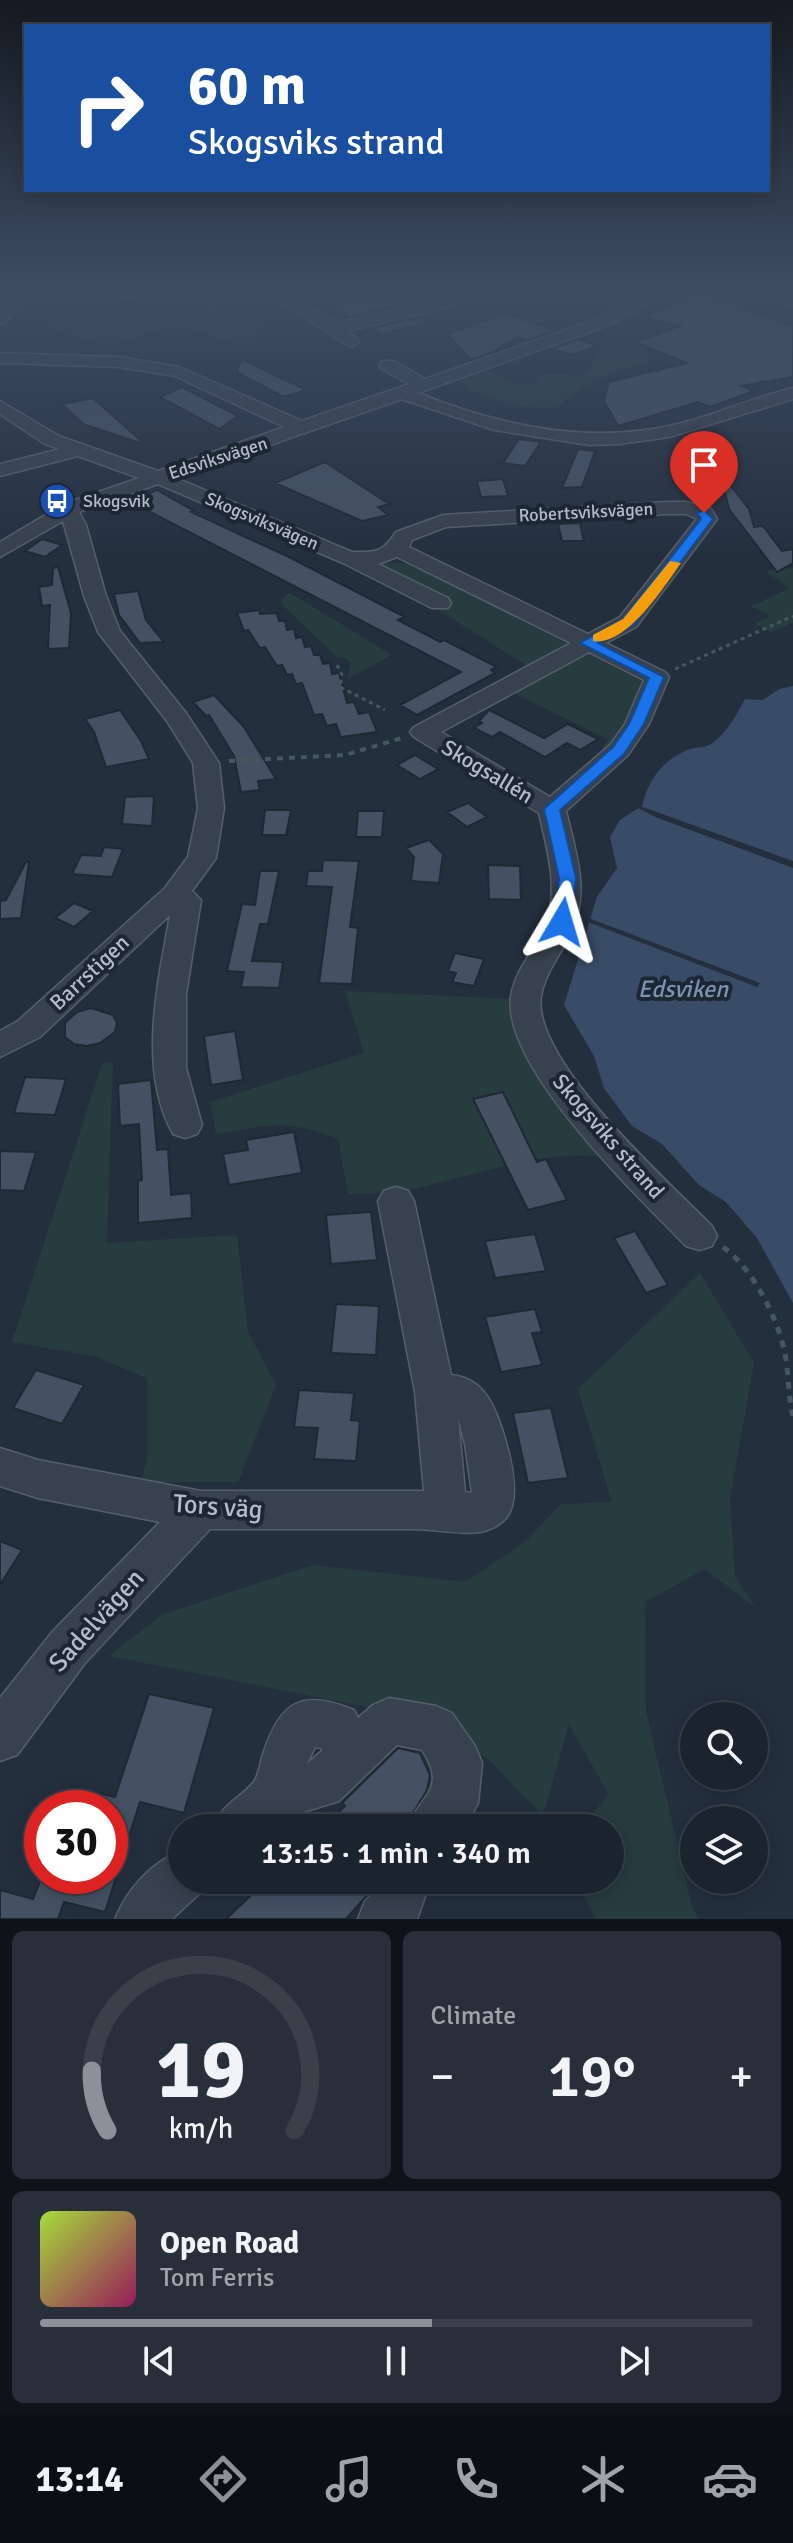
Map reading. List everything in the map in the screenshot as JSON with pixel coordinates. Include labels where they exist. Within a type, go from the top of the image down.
[{"type":"street","points":[[198,380],[303,429]]},
{"type":"street","points":[[413,380],[424,386]]},
{"type":"street","name":"Edsviksvägen","points":[[0,551],[67,510],[442,380]]},
{"type":"street","points":[[405,394],[473,419],[598,439],[653,435],[716,419],[793,393]]},
{"type":"street","name":"Skogsviksvägen","points":[[0,406],[52,440],[156,478],[349,558],[440,603]]},
{"type":"street","points":[[0,470],[79,450]]},
{"type":"street","name":"Robertsviksvägen","points":[[397,549],[403,536],[443,521],[667,508],[687,508],[704,513],[707,519],[628,622],[423,732]]},
{"type":"street","points":[[67,510],[76,525],[95,596],[109,632],[177,718],[206,763]]},
{"type":"street","points":[[397,549],[657,677],[637,724],[619,750],[552,809]]},
{"type":"street","name":"Skogsviksvägen","points":[[349,558],[379,558],[397,549]]},
{"type":"street","name":"Skogsallén","points":[[423,732],[552,809]]},
{"type":"street","name":"Barrstigen","points":[[0,1046],[29,1029],[175,894],[202,858],[211,808],[206,763]]},
{"type":"street","name":"Skogsviks strand","points":[[552,809],[568,878],[562,922],[535,970],[525,1005],[532,1038],[565,1092],[699,1236]]},
{"type":"street","points":[[175,894],[187,900],[171,994],[170,1068],[185,1125]]},
{"type":"street","name":"Tors väg","points":[[0,1467],[38,1479],[201,1510],[441,1510],[481,1513],[493,1503],[493,1481],[477,1416],[470,1401],[458,1392],[435,1393],[396,1201]]},
{"type":"street","name":"Sadelvägen","points":[[0,1738],[23,1703],[122,1588],[201,1510]]},
{"type":"street","points":[[253,1814],[274,1796],[322,1784],[389,1721],[436,1729],[458,1763],[454,1803],[444,1814]]},
{"type":"street","points":[[140,1919],[168,1887]]},
{"type":"street","points":[[383,1919],[399,1903],[402,1894]]},
{"type":"path","points":[[657,677],[793,616]]},
{"type":"path","points":[[337,665],[342,675],[340,687],[385,710]]},
{"type":"path","points":[[206,763],[345,755],[423,732]]},
{"type":"path","points":[[699,1236],[729,1250],[746,1270],[782,1342],[786,1393],[793,1416]]},
{"type":"green space","points":[[456,380],[505,380],[534,385],[538,380],[599,380],[557,407],[544,408],[504,402]]},
{"type":"green space","points":[[368,562],[403,563],[428,571],[566,640],[567,647],[529,667],[435,608],[445,603]]},
{"type":"green space","points":[[793,568],[793,623],[771,632],[754,624],[770,616],[751,606],[790,588],[765,571]]},
{"type":"green space","points":[[290,593],[392,655],[347,679],[351,663],[337,657],[282,605],[281,599]]},
{"type":"green space","points":[[585,651],[644,678],[647,684],[613,744],[607,749],[602,747],[609,740],[510,691]]},
{"type":"green space","points":[[345,991],[510,999],[535,1072],[620,1162],[597,1156],[543,1159],[403,1191],[348,1194],[338,1139],[291,1126],[216,1134],[210,1102],[364,1053]]},
{"type":"green space","points":[[113,1062],[107,1243],[237,1235],[248,1332],[276,1385],[238,1482],[141,1482],[147,1459],[147,1378],[94,1356],[12,1342],[102,1064]]},
{"type":"green space","points":[[700,1273],[754,1363],[730,1499],[735,1576],[756,1608],[705,1569],[645,1602],[646,1711],[680,1856],[680,1894],[689,1894],[699,1919],[596,1919],[583,1894],[624,1894],[624,1814],[592,1814],[609,1795],[569,1724],[541,1814],[490,1761],[433,1720],[109,1656],[161,1615],[313,1565],[465,1582],[525,1542],[561,1504],[612,1502],[578,1389]]},
{"type":"water","name":"Edsviken","points":[[793,686],[793,1303],[757,1238],[726,1202],[699,1185],[662,1144],[632,1126],[604,1088],[594,1056],[564,1005],[597,897],[617,868],[610,837],[620,820],[642,806],[652,780],[670,760],[687,750],[711,744],[722,735],[745,699],[763,700],[779,689]]},
{"type":"pier","points":[[640,806],[793,861],[793,868],[655,817],[638,808]]},
{"type":"pier","points":[[586,917],[760,983],[757,987],[585,921]]},
{"type":"building","points":[[251,380],[284,380],[306,390],[284,397]]},
{"type":"building","points":[[779,380],[742,386],[754,391],[710,407],[698,402],[618,426],[604,401],[609,382]]},
{"type":"building","points":[[182,387],[238,416],[219,429],[160,397]]},
{"type":"building","points":[[93,398],[146,445],[83,424],[62,404]]},
{"type":"building","points":[[519,439],[541,442],[525,466],[503,463]]},
{"type":"building","points":[[578,449],[595,451],[582,487],[562,488]]},
{"type":"building","points":[[325,462],[389,504],[378,507],[388,515],[362,521],[275,483]]},
{"type":"building","points":[[720,472],[749,509],[754,527],[763,526],[782,551],[793,549],[793,563],[777,572],[729,509]]},
{"type":"building","points":[[503,479],[508,496],[481,497],[477,481]]},
{"type":"building","points":[[157,490],[194,511],[191,512],[287,556],[405,617],[398,620],[497,667],[491,670],[495,673],[417,715],[400,705],[461,672],[129,501]]},
{"type":"building","points":[[580,523],[584,541],[562,541],[558,524]]},
{"type":"building","points":[[42,539],[62,545],[45,557],[25,551]]},
{"type":"building","points":[[58,567],[71,613],[69,648],[48,649],[50,605],[42,606],[39,587],[52,585],[53,568]]},
{"type":"building","points":[[138,591],[146,620],[164,642],[140,643],[119,615],[114,594]]},
{"type":"building","points":[[259,610],[260,614],[277,613],[279,621],[285,621],[287,630],[294,629],[296,638],[302,637],[305,647],[311,646],[314,655],[320,655],[323,664],[330,663],[332,674],[339,673],[347,703],[354,702],[359,714],[369,712],[377,732],[341,737],[336,724],[327,726],[322,714],[314,715],[302,683],[296,684],[292,674],[287,675],[265,647],[260,648],[248,630],[244,631],[237,613]]},
{"type":"building","points":[[214,695],[244,727],[276,779],[258,781],[260,790],[241,792],[234,756],[209,715],[206,716],[193,702]]},
{"type":"building","points":[[120,710],[149,759],[106,767],[94,732],[85,719]]},
{"type":"building","points":[[489,710],[544,738],[568,724],[598,739],[580,750],[567,743],[545,757],[500,732],[492,737],[474,728],[482,723],[479,721]]},
{"type":"building","points":[[415,755],[438,769],[420,779],[397,765]]},
{"type":"building","points":[[154,796],[152,826],[122,824],[125,797]]},
{"type":"building","points":[[468,803],[487,817],[467,827],[447,812]]},
{"type":"building","points":[[265,810],[291,810],[286,835],[262,835]]},
{"type":"building","points":[[358,811],[384,811],[382,837],[356,837]]},
{"type":"building","points":[[429,840],[443,854],[439,883],[411,881],[414,857],[406,848]]},
{"type":"building","points":[[104,847],[123,849],[112,877],[72,874],[81,855],[101,856]]},
{"type":"building","points":[[323,860],[359,861],[350,927],[358,928],[352,984],[319,983],[332,887],[306,886],[308,871],[322,871]]},
{"type":"building","points":[[26,862],[29,862],[21,918],[0,919],[0,901],[6,900]]},
{"type":"building","points":[[488,865],[520,866],[521,900],[489,899]]},
{"type":"building","points":[[260,871],[279,871],[268,924],[260,924],[252,961],[283,962],[279,988],[241,987],[244,972],[227,971],[242,904],[255,905]]},
{"type":"building","points":[[74,903],[93,911],[74,927],[55,918]]},
{"type":"building","points":[[455,953],[484,959],[474,986],[452,982],[456,973],[448,971]]},
{"type":"building","points":[[91,1008],[113,1015],[117,1023],[115,1032],[100,1043],[87,1046],[74,1044],[65,1037],[65,1023],[77,1012]]},
{"type":"building","points":[[235,1031],[243,1080],[211,1085],[204,1036]]},
{"type":"building","points":[[25,1077],[66,1079],[55,1115],[14,1113]]},
{"type":"building","points":[[151,1080],[157,1150],[168,1149],[171,1195],[191,1193],[192,1218],[138,1223],[138,1181],[142,1180],[139,1124],[120,1126],[118,1084]]},
{"type":"building","points":[[503,1092],[537,1162],[546,1159],[567,1200],[528,1210],[473,1099]]},
{"type":"building","points":[[294,1132],[302,1173],[229,1185],[223,1154],[248,1150],[246,1140]]},
{"type":"building","points":[[0,1151],[36,1152],[24,1191],[0,1190]]},
{"type":"building","points":[[371,1212],[377,1260],[331,1264],[326,1215]]},
{"type":"building","points":[[635,1231],[668,1285],[646,1293],[614,1238]]},
{"type":"building","points":[[535,1234],[546,1271],[495,1278],[485,1241]]},
{"type":"building","points":[[336,1304],[379,1306],[376,1355],[331,1353]]},
{"type":"building","points":[[535,1309],[542,1332],[532,1333],[542,1365],[501,1372],[485,1317]]},
{"type":"building","points":[[36,1370],[84,1385],[62,1424],[13,1408]]},
{"type":"building","points":[[299,1390],[354,1393],[351,1420],[360,1421],[356,1461],[314,1459],[318,1428],[294,1427]]},
{"type":"building","points":[[551,1408],[568,1478],[528,1483],[513,1413]]},
{"type":"building","points":[[0,1541],[22,1550],[0,1585]]},
{"type":"building","points":[[149,1694],[214,1708],[184,1813],[140,1802],[128,1840],[128,1790],[117,1790]]},
{"type":"building","points":[[398,1748],[420,1753],[430,1775],[427,1790],[412,1814],[337,1814],[345,1806],[342,1803]]},
{"type":"building","points":[[0,1890],[33,1899],[35,1894],[111,1894],[105,1912],[64,1902],[58,1919],[0,1919]]},
{"type":"building","points":[[252,1894],[368,1894],[346,1919],[226,1919]]},
{"type":"slow traffic","points":[[598,638],[628,622],[675,563]]},
{"type":"place","name":"Skogsvik","points":[[57,501]]},
{"type":"route","points":[[562,922],[568,878],[552,809],[619,750],[637,724],[657,677],[587,643],[628,622],[690,545],[707,519],[704,513]]}]
